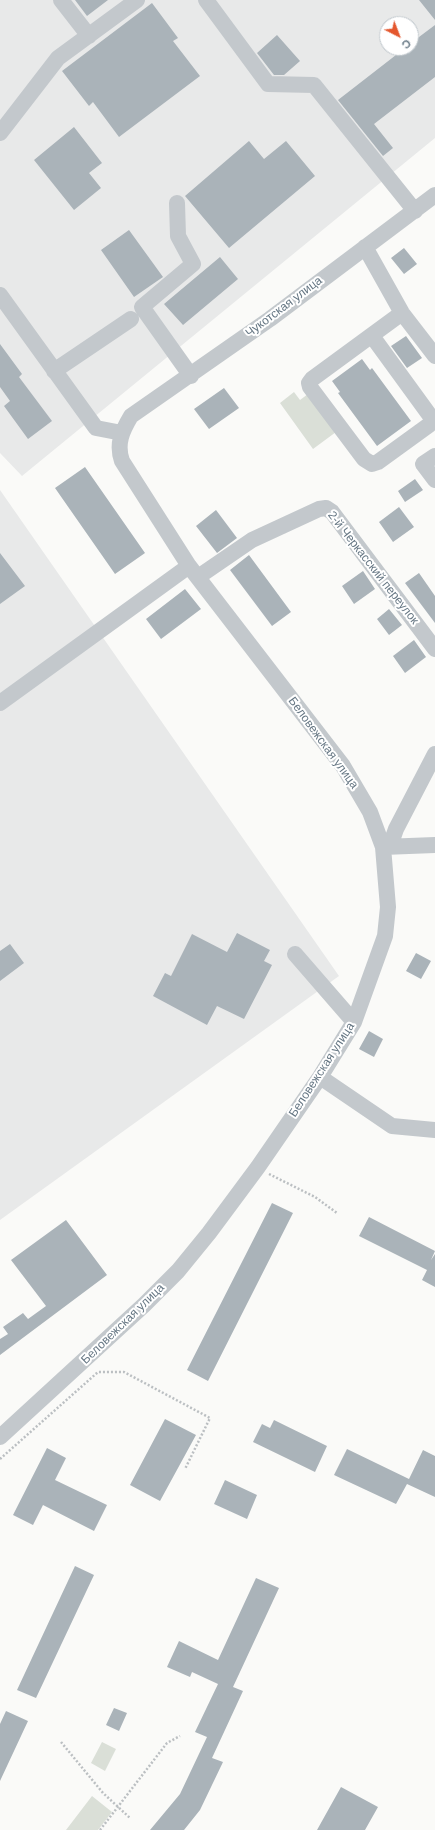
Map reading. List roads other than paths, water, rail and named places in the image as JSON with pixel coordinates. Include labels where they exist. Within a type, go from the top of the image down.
[{"type":"street","points":[[61,0],[89,36]]},
{"type":"street","points":[[0,133],[58,58],[137,0]]},
{"type":"street","points":[[206,0],[268,84],[314,85],[415,211]]},
{"type":"street","name":"Чукотская улица","points":[[131,416],[191,376],[435,195]]},
{"type":"street","points":[[177,203],[178,236],[194,264],[142,307],[191,376]]},
{"type":"street","points":[[365,247],[402,313],[435,356]]},
{"type":"street","points":[[0,295],[96,428],[122,434]]},
{"type":"street","points":[[372,336],[431,417],[432,421],[429,425],[378,462],[372,464],[364,459],[310,387],[309,383],[402,313]]},
{"type":"street","points":[[54,371],[131,319]]},
{"type":"street","name":"Беловежская улица","points":[[0,1437],[91,1354],[178,1271],[258,1168],[320,1077],[354,1022],[385,936],[388,907],[386,847],[370,812],[343,766],[193,572],[122,461],[119,452],[122,434],[131,416]]},
{"type":"street","points":[[435,456],[423,464],[435,480]]},
{"type":"street","name":"2-й Черкасский переулок","points":[[193,572],[252,540],[319,509],[326,508],[332,512],[371,562],[435,649]]},
{"type":"street","points":[[0,703],[193,572]]},
{"type":"street","points":[[386,847],[435,754]]},
{"type":"street","points":[[386,847],[435,845]]},
{"type":"street","points":[[295,954],[354,1022]]},
{"type":"street","points":[[320,1077],[392,1126],[435,1130]]}]
